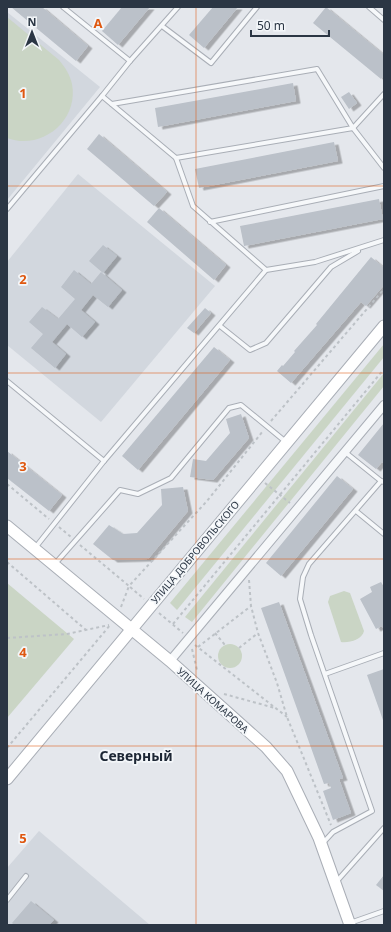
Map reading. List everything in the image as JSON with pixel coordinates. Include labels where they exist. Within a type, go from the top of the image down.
[{"type":"main road","name":"УЛИЦА ДОБРОВОЛЬСКОГО","points":[[7,779],[130,629],[384,326]]},
{"type":"main road","name":"УЛИЦА КОМАРОВА","points":[[7,526],[54,565],[113,621],[130,629],[170,661],[266,747],[287,771],[322,845],[350,924]]},
{"type":"street","points":[[170,661],[384,405]]},
{"type":"lane","points":[[63,7],[130,61]]},
{"type":"lane","points":[[7,209],[130,61],[178,7]]},
{"type":"lane","points":[[162,26],[210,63],[257,7]]},
{"type":"lane","points":[[369,7],[384,20]]},
{"type":"lane","points":[[112,104],[317,69],[353,128],[384,168]]},
{"type":"lane","points":[[176,158],[353,128],[384,94]]},
{"type":"lane","points":[[102,96],[176,158],[193,206],[266,270]]},
{"type":"lane","points":[[210,222],[384,186]]},
{"type":"lane","points":[[35,549],[104,461],[266,270],[315,262],[364,248],[384,240]]},
{"type":"lane","points":[[220,326],[250,350],[266,343],[331,267],[364,248]]},
{"type":"lane","points":[[7,381],[104,461]]},
{"type":"lane","points":[[54,565],[120,490],[138,494],[171,478],[229,408],[241,405],[287,443]]},
{"type":"lane","points":[[322,845],[333,832],[372,811],[300,599],[303,577],[309,564],[383,482],[344,452]]},
{"type":"lane","points":[[356,511],[384,534]]},
{"type":"lane","points":[[325,674],[384,654]]},
{"type":"lane","points":[[335,883],[384,828]]},
{"type":"lane","points":[[7,900],[26,876]]},
{"type":"lane","points":[[350,924],[384,911]]},
{"type":"path","points":[[7,748],[113,621],[129,586],[207,501],[267,427],[384,289]]},
{"type":"path","points":[[173,624],[384,369]]},
{"type":"path","points":[[258,477],[297,509]]},
{"type":"path","points":[[7,484],[129,586]]},
{"type":"path","points":[[7,562],[86,630]]},
{"type":"path","points":[[248,568],[251,606],[258,633],[277,683],[287,717],[333,832]]},
{"type":"path","points":[[198,647],[251,606]]},
{"type":"path","points":[[7,638],[68,634],[113,621]]},
{"type":"path","points":[[215,633],[225,645]]},
{"type":"path","points":[[239,648],[258,633]]},
{"type":"path","points":[[189,638],[198,647],[287,717]]},
{"type":"path","points":[[189,638],[197,672]]},
{"type":"path","points":[[219,690],[225,695],[276,708]]},
{"type":"shaded area","points":[[7,12],[100,87],[7,200]]},
{"type":"shaded area","points":[[78,174],[215,286],[101,422],[7,345],[7,262]]},
{"type":"shaded area","points":[[39,831],[150,925],[7,925],[7,868]]},
{"type":"green space","points":[[7,17],[59,60],[67,71],[72,84],[73,97],[70,110],[63,121],[55,130],[32,140],[20,141],[7,138]]},
{"type":"green space","points":[[384,344],[384,357],[177,610],[170,603]]},
{"type":"green space","points":[[384,373],[384,386],[192,622],[185,617]]},
{"type":"green space","points":[[7,583],[74,639],[7,718]]},
{"type":"green space","points":[[344,591],[350,593],[364,631],[358,639],[341,642],[328,602],[330,596]]},
{"type":"green space","points":[[230,644],[239,647],[242,656],[239,665],[230,668],[221,665],[218,656],[221,647]]},
{"type":"building","points":[[11,7],[42,7],[88,46],[76,61]]},
{"type":"building","points":[[122,7],[150,7],[118,45],[102,31]]},
{"type":"building","points":[[213,7],[238,7],[204,48],[189,35]]},
{"type":"building","points":[[326,7],[384,55],[384,75],[381,79],[313,23]]},
{"type":"building","points":[[293,83],[296,101],[158,127],[155,108]]},
{"type":"building","points":[[349,92],[357,103],[349,109],[341,97]]},
{"type":"building","points":[[99,134],[167,192],[154,206],[87,149]]},
{"type":"building","points":[[334,142],[338,161],[199,188],[195,169]]},
{"type":"building","points":[[379,199],[383,219],[244,246],[240,226]]},
{"type":"building","points":[[159,208],[226,265],[214,280],[147,222]]},
{"type":"building","points":[[103,245],[117,256],[103,273],[89,261]]},
{"type":"building","points":[[371,257],[384,268],[384,285],[366,306],[361,302],[291,383],[277,371],[295,352],[294,351],[317,325],[316,324]]},
{"type":"building","points":[[74,270],[91,284],[101,272],[122,290],[108,307],[93,295],[81,310],[95,322],[82,337],[67,324],[52,342],[66,354],[55,368],[31,348],[43,334],[29,322],[42,307],[58,319],[75,299],[61,287]]},
{"type":"building","points":[[205,308],[211,313],[194,333],[187,328]]},
{"type":"building","points":[[214,347],[230,360],[138,470],[122,456]]},
{"type":"building","points":[[241,414],[249,438],[213,480],[190,477],[193,459],[206,461],[230,433],[226,419]]},
{"type":"building","points":[[384,423],[384,464],[382,462],[376,469],[358,455]]},
{"type":"building","points":[[7,451],[62,495],[49,511],[7,478]]},
{"type":"building","points":[[337,476],[353,489],[281,576],[266,563]]},
{"type":"building","points":[[183,487],[188,511],[148,559],[113,560],[93,544],[109,525],[123,534],[137,533],[162,505],[161,489]]},
{"type":"building","points":[[381,582],[384,587],[384,629],[382,626],[376,629],[360,599],[372,592],[370,587]]},
{"type":"building","points":[[279,602],[343,778],[339,779],[351,813],[333,820],[323,791],[331,788],[329,783],[324,784],[261,608]]},
{"type":"building","points":[[384,669],[384,723],[367,675]]},
{"type":"building","points":[[384,875],[384,891],[376,885]]},
{"type":"building","points":[[31,901],[54,920],[49,925],[14,925],[12,923]]},
{"type":"district","name":"Северный","points":[[136,755]]}]
